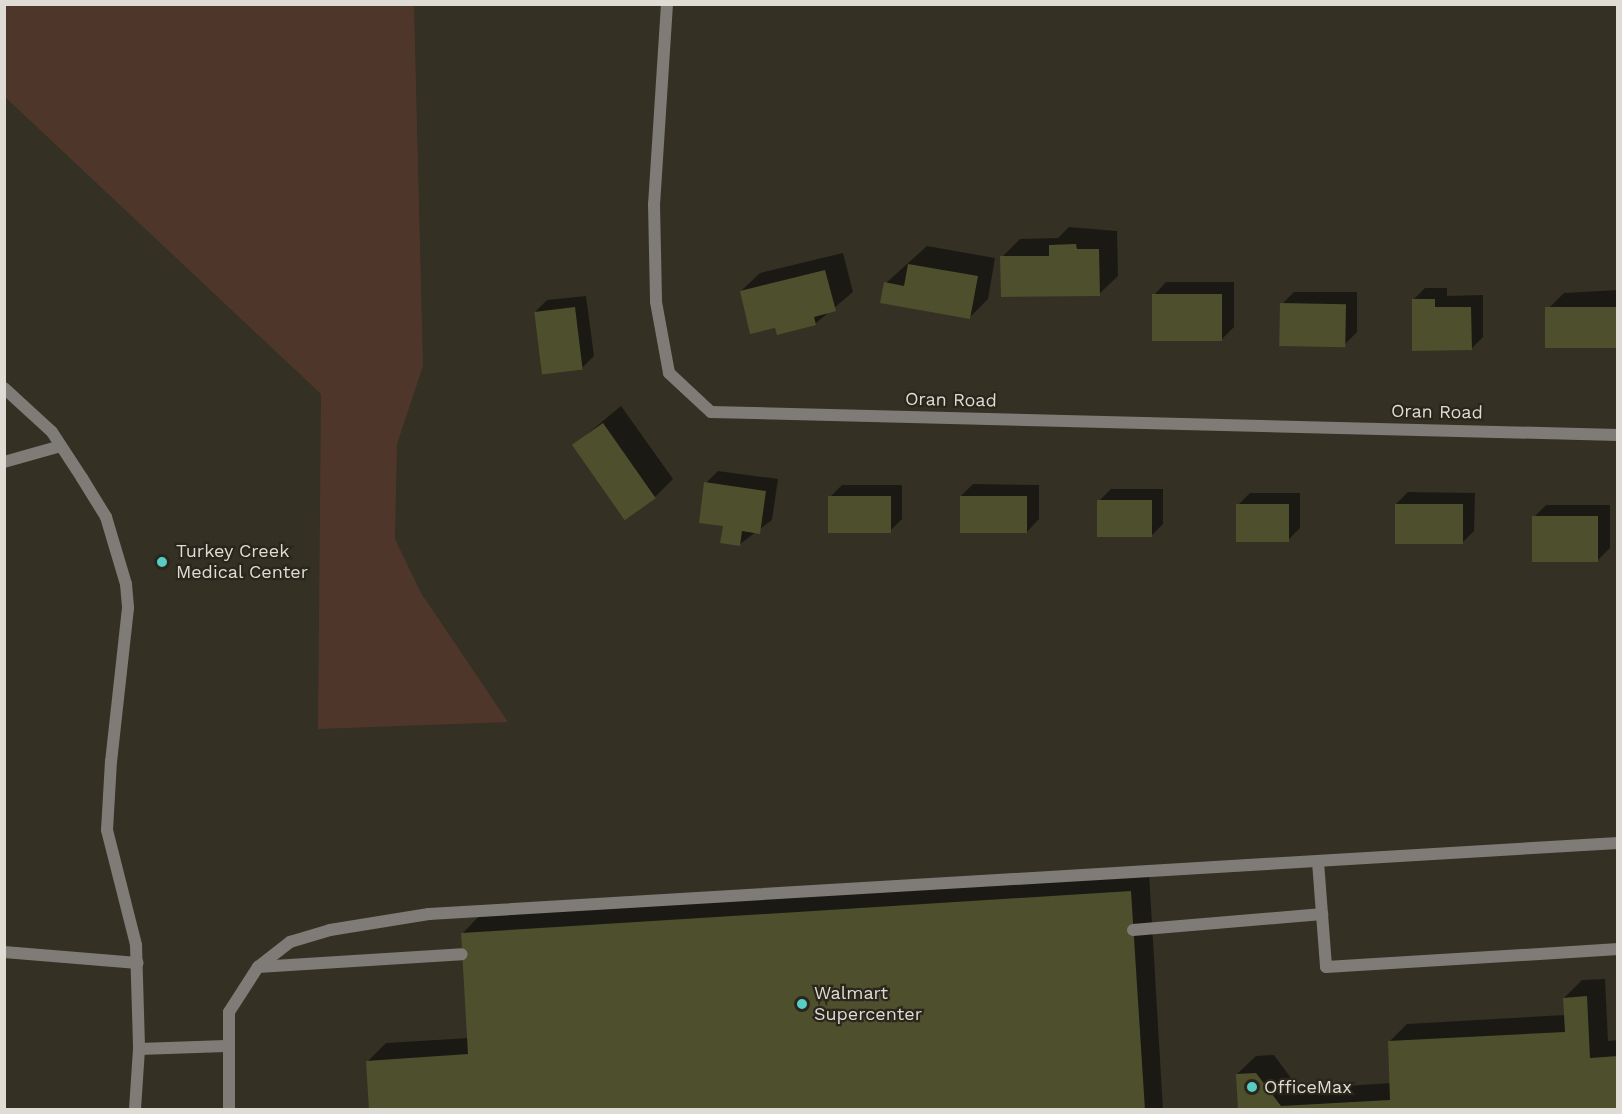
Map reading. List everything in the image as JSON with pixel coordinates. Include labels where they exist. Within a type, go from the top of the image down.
[{"type":"street","name":"Oran Road","points":[[667,4],[654,204],[656,302],[669,373],[711,412],[1617,435]]},
{"type":"street","points":[[4,388],[52,432],[106,517],[126,584],[128,608],[111,761],[107,831],[138,963],[139,1049],[135,1110]]},
{"type":"street","points":[[4,462],[61,446]]},
{"type":"street","points":[[229,1110],[226,1046],[229,1012],[258,968],[290,942],[330,930],[429,914],[1617,843]]},
{"type":"street","points":[[1318,862],[1326,967],[1617,948]]},
{"type":"street","points":[[1133,930],[1322,914]]},
{"type":"street","points":[[4,952],[138,963]]},
{"type":"street","points":[[258,968],[462,954]]},
{"type":"street","points":[[139,1049],[226,1046]]},
{"type":"shaded area","points":[[4,5],[414,5],[423,366],[397,444],[395,539],[421,593],[508,722],[318,729],[321,394],[5,97]]},
{"type":"building","points":[[1076,244],[1077,249],[1099,249],[1100,296],[1001,297],[1000,256],[1049,256],[1049,245]]},
{"type":"building","points":[[908,264],[978,276],[970,319],[880,303],[884,282],[904,286]]},
{"type":"building","points":[[825,270],[836,311],[814,317],[816,325],[777,335],[775,328],[750,334],[740,291]]},
{"type":"building","points":[[1152,294],[1222,294],[1222,341],[1152,341]]},
{"type":"building","points":[[1412,299],[1435,299],[1435,307],[1471,307],[1472,350],[1412,351]]},
{"type":"building","points":[[1280,303],[1346,304],[1345,347],[1279,346]]},
{"type":"building","points":[[575,307],[583,370],[542,375],[534,312]]},
{"type":"building","points":[[1545,307],[1618,307],[1618,348],[1545,348]]},
{"type":"building","points":[[603,423],[656,498],[625,520],[572,445]]},
{"type":"building","points":[[704,482],[766,491],[760,534],[742,531],[740,546],[720,543],[723,526],[699,523]]},
{"type":"building","points":[[828,496],[891,496],[891,533],[828,533]]},
{"type":"building","points":[[960,496],[1027,496],[1027,533],[960,533]]},
{"type":"building","points":[[1097,500],[1152,500],[1152,537],[1097,537]]},
{"type":"building","points":[[1236,504],[1289,504],[1289,542],[1236,542]]},
{"type":"building","points":[[1395,504],[1463,504],[1463,544],[1395,544]]},
{"type":"building","points":[[1532,516],[1598,516],[1598,562],[1532,562]]},
{"type":"building","name":"Walmart Supercenter","points":[[1131,891],[1145,1110],[369,1110],[366,1061],[468,1054],[461,933]]},
{"type":"building","points":[[1587,996],[1590,1058],[1618,1056],[1618,1110],[1238,1110],[1236,1074],[1256,1073],[1281,1106],[1390,1100],[1388,1041],[1565,1032],[1563,998]]},
{"type":"place","name":"Turkey Creek Medical Center","points":[[162,562]]},
{"type":"place","name":"Walmart Supercenter","points":[[802,1004]]},
{"type":"place","name":"OfficeMax","points":[[1252,1087]]}]
